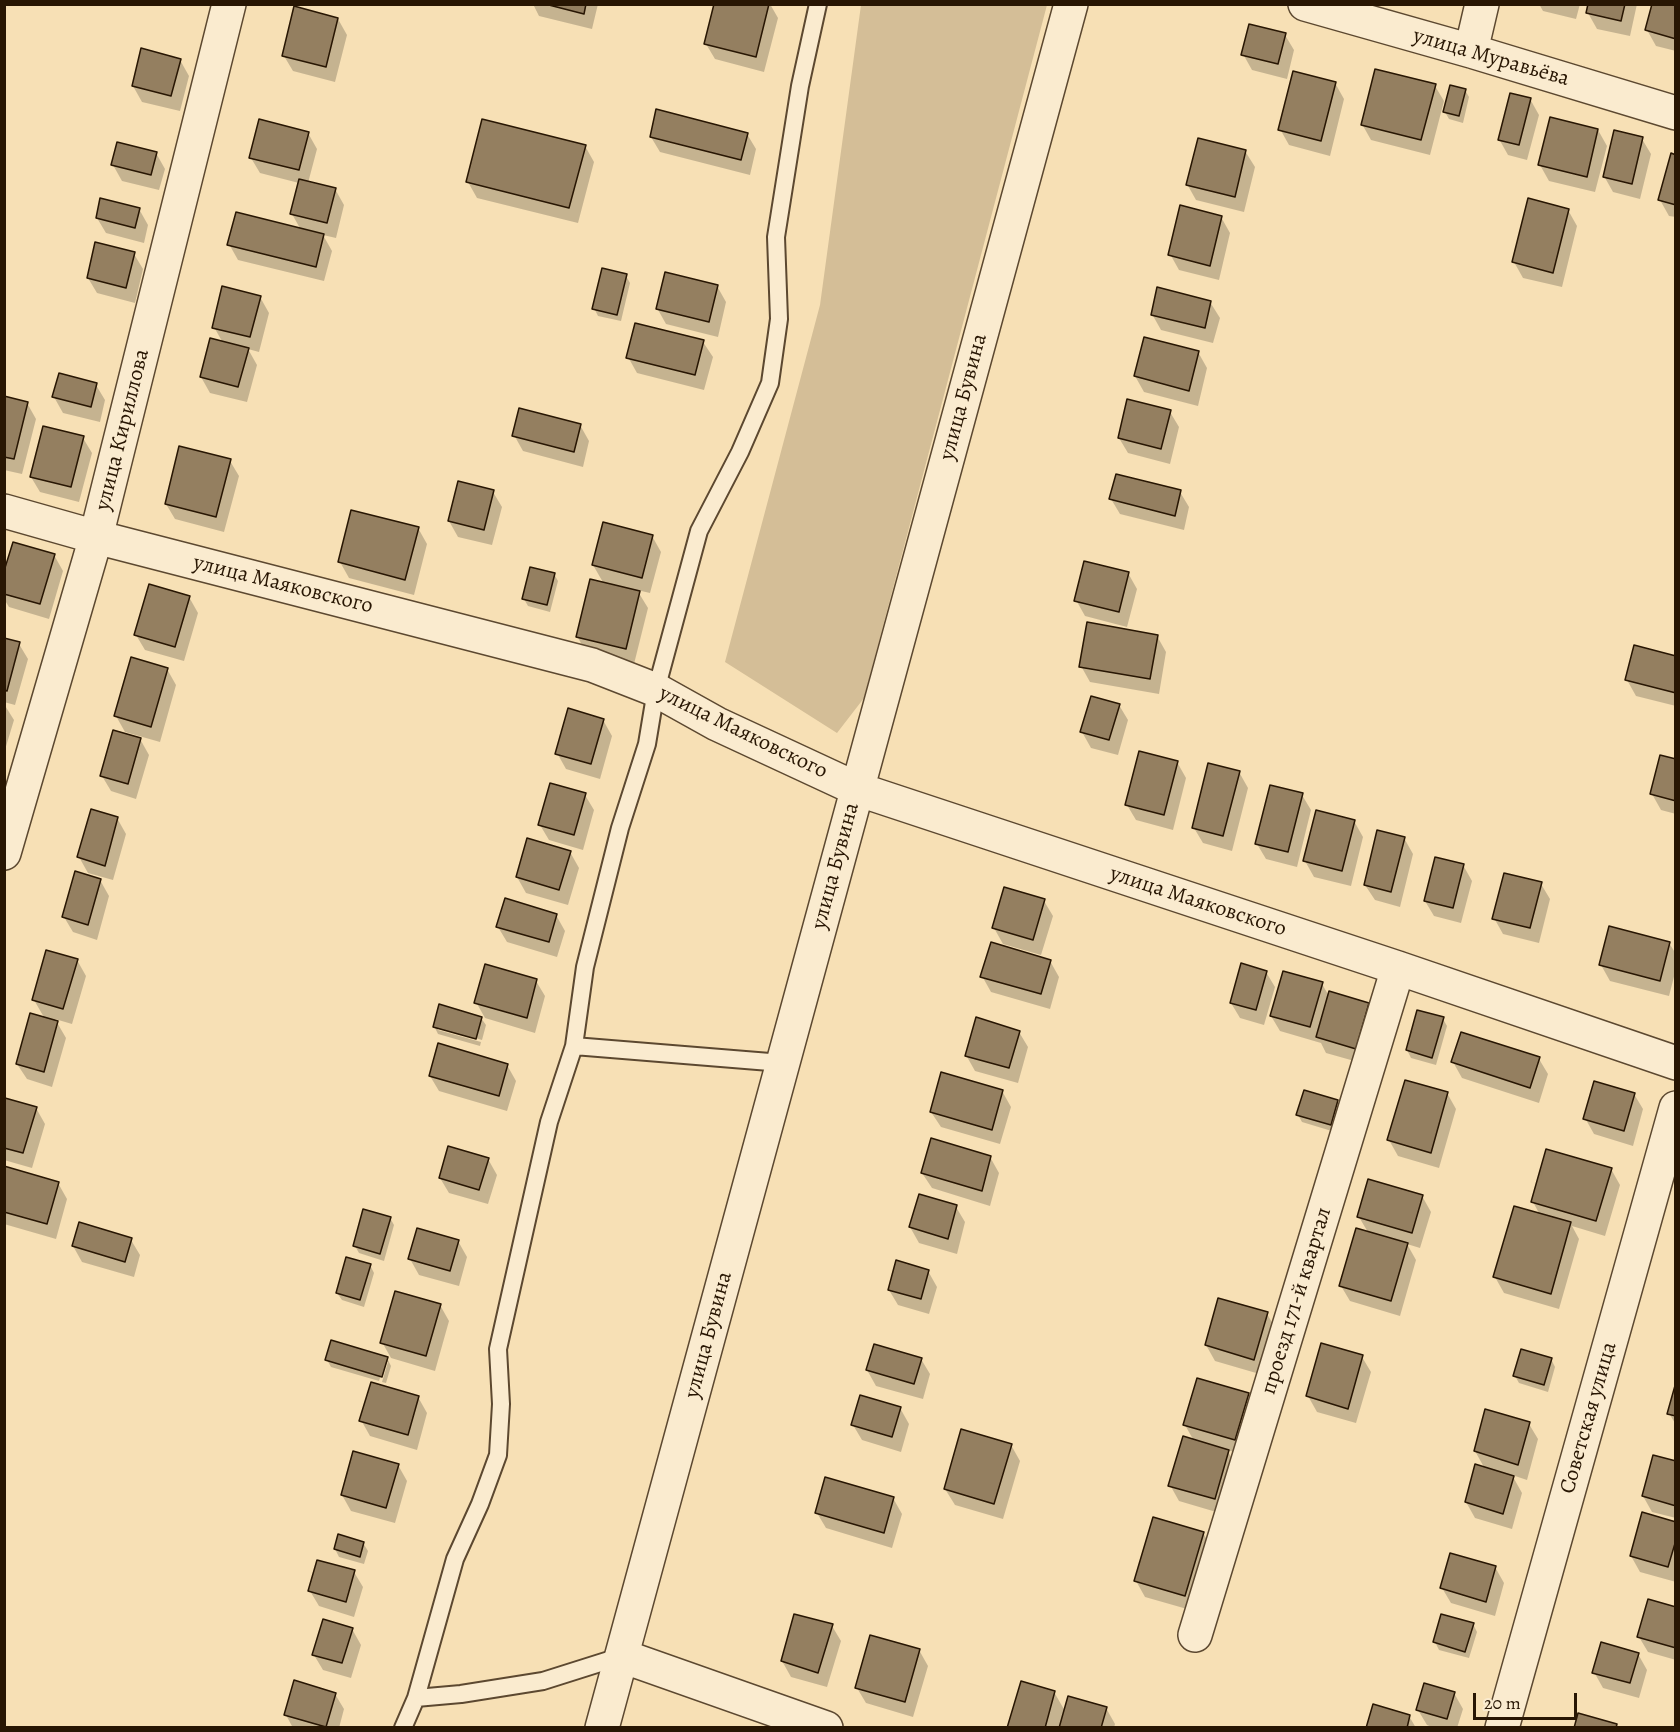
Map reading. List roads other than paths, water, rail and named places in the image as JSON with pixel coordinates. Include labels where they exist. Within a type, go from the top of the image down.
[{"type":"street","name":"улица Кириллова","points":[[4,853],[96,537],[229,4]]},
{"type":"street","name":"улица Бувина","points":[[602,1728],[1071,4]]},
{"type":"street","name":"улица Муравьёва","points":[[1305,4],[1472,51],[1676,113]]},
{"type":"street","points":[[1472,51],[1482,4]]},
{"type":"street","name":"улица Маяковского","points":[[4,511],[96,537],[592,665],[656,690],[717,724],[857,789],[1398,968],[1676,1063]]},
{"type":"street","name":"проезд 171-й квартал","points":[[1195,1635],[1398,968]]},
{"type":"street","name":"Советская улица","points":[[1502,1728],[1676,1108]]},
{"type":"street","points":[[621,1656],[826,1728]]},
{"type":"lane","points":[[403,1728],[416,1698],[455,1559],[480,1504],[498,1455],[501,1404],[498,1349],[549,1122],[574,1046],[585,967],[620,828],[647,744],[656,690],[699,531],[740,452],[771,383],[779,319],[776,237],[800,86],[818,4]]},
{"type":"lane","points":[[574,1046],[782,1064]]},
{"type":"lane","points":[[416,1698],[461,1694],[543,1681],[621,1656]]}]
